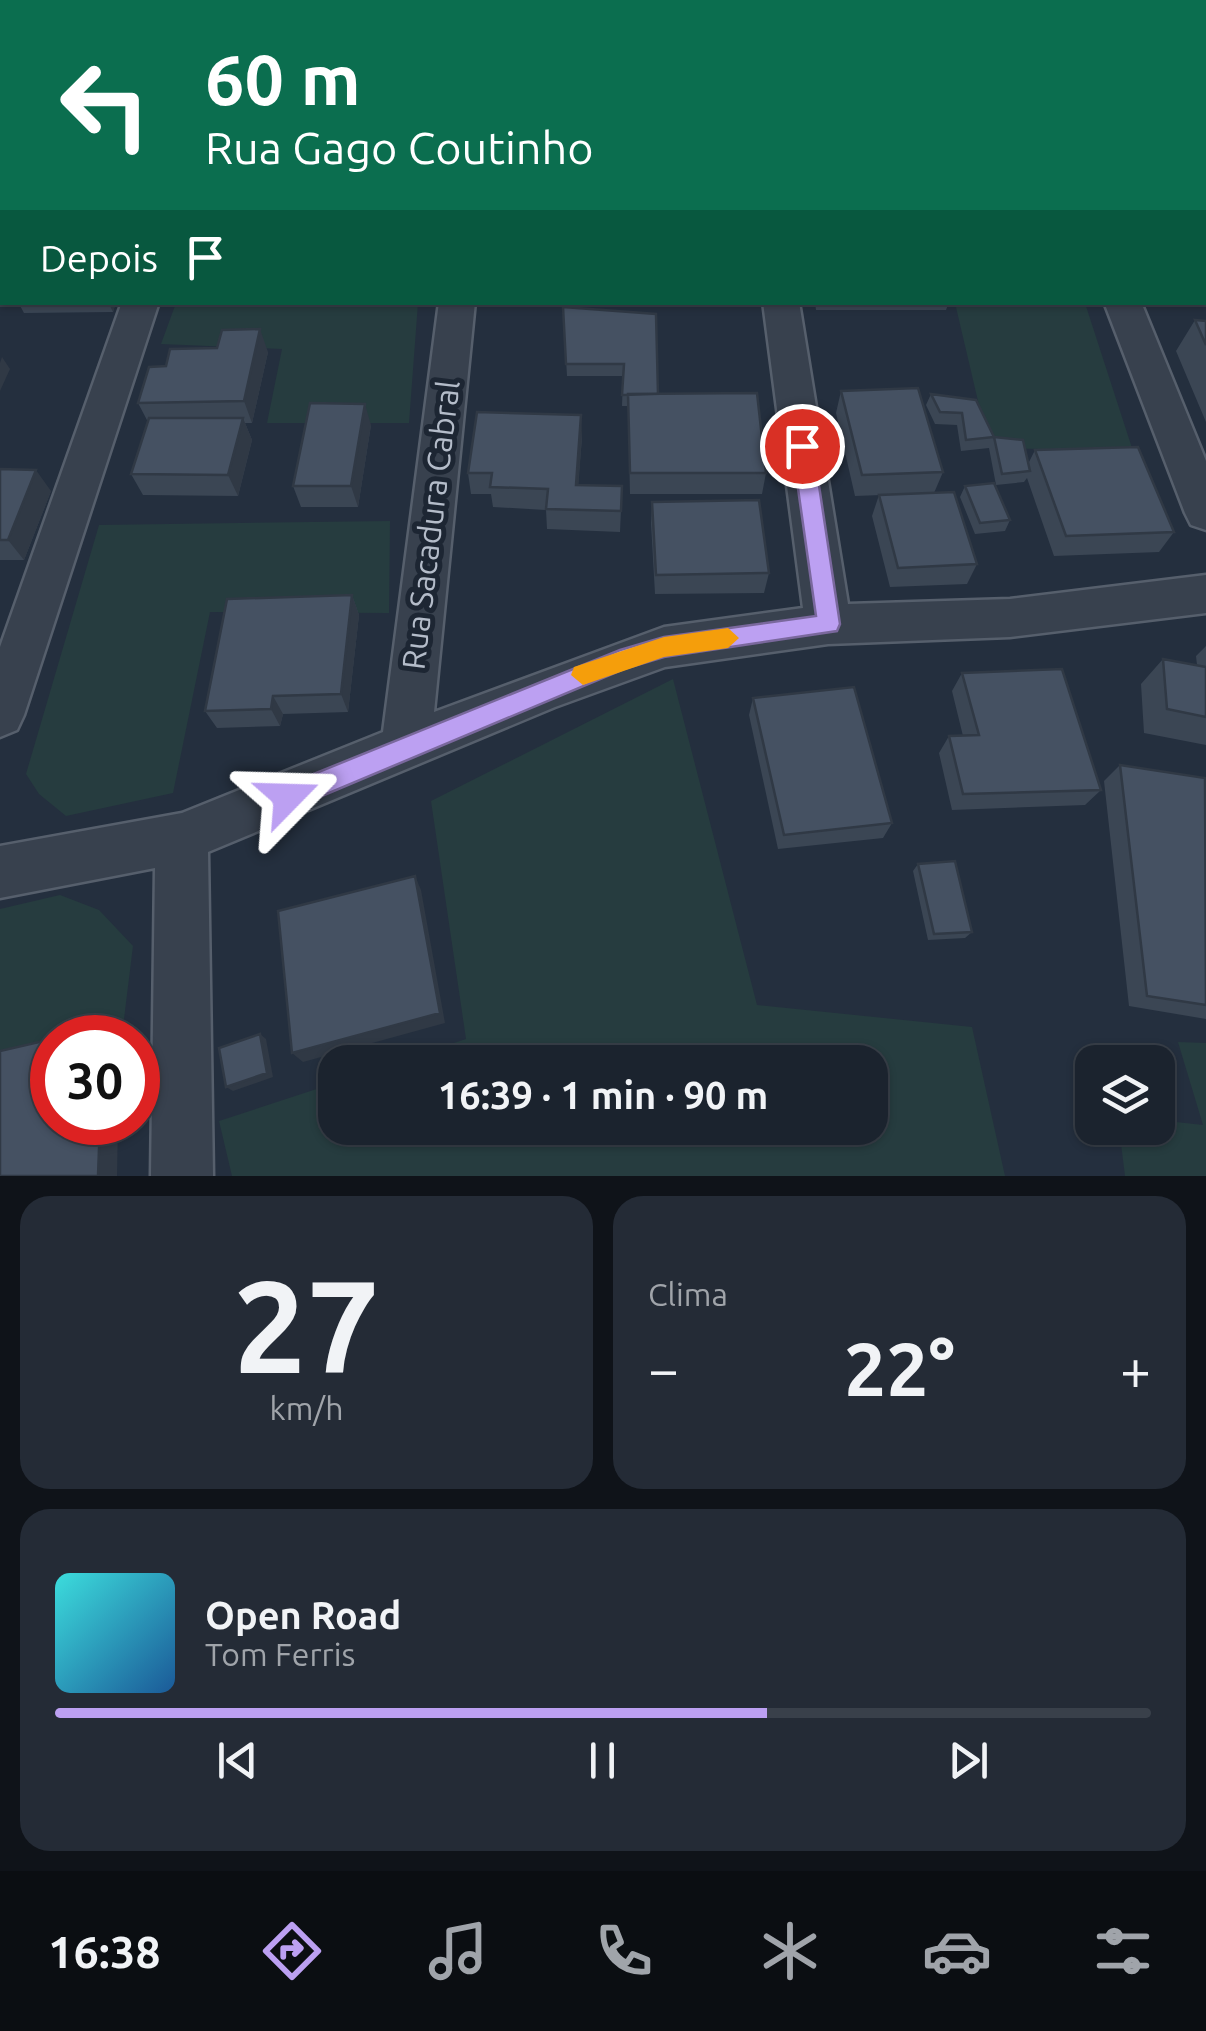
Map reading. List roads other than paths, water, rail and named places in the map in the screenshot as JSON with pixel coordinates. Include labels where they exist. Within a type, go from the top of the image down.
[{"type":"street","points":[[0,715],[140,305]]},
{"type":"street","name":"Rua Sacadura Cabral","points":[[406,748],[456,305]]},
{"type":"street","points":[[781,305],[828,624]]},
{"type":"street","points":[[1123,305],[1206,513]]},
{"type":"street","points":[[0,872],[182,838],[620,660],[664,647],[828,624],[1010,618],[1206,594]]},
{"type":"street","points":[[182,838],[182,1176]]}]
